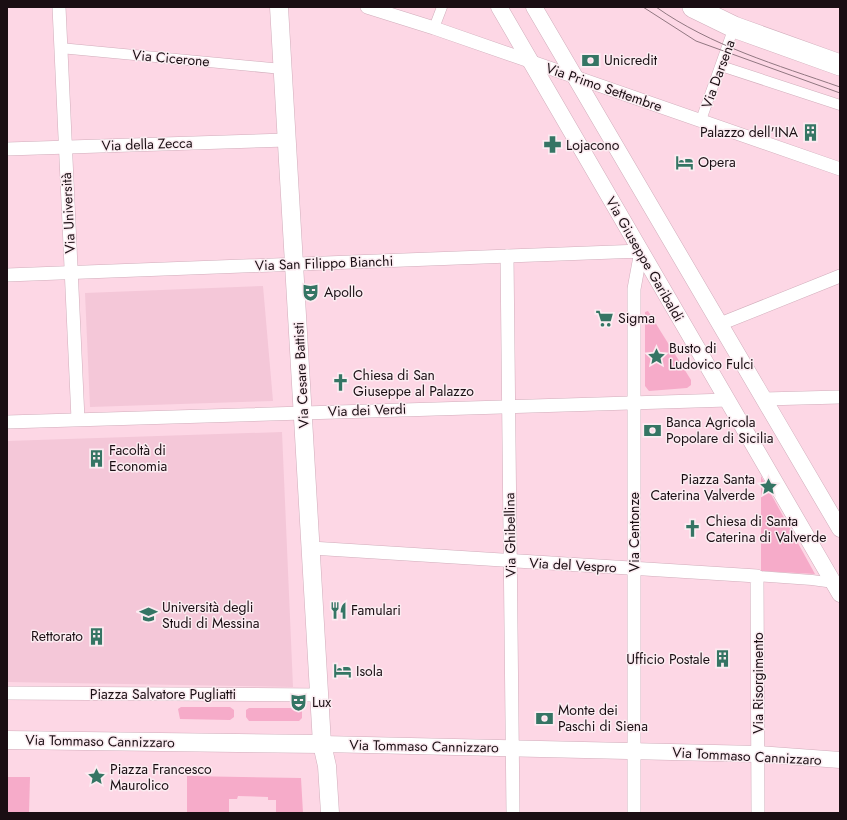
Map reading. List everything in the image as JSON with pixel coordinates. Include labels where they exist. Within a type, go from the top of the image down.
[{"type":"main road","name":"Via Cesare Battisti","points":[[279,7],[322,744],[327,766],[330,813]]},
{"type":"main road","points":[[693,7],[734,27],[840,65]]},
{"type":"main road","name":"Via Tommaso Cannizzaro","points":[[7,740],[322,744]]},
{"type":"main road","name":"Via Cesare Battisti","points":[[318,813],[315,767],[322,744]]},
{"type":"street","name":"Via Università","points":[[59,7],[78,419]]},
{"type":"street","name":"Via Primo Settembre","points":[[367,7],[434,28],[840,169]]},
{"type":"street","points":[[434,28],[442,7]]},
{"type":"street","name":"Via Giuseppe Garibaldi","points":[[499,7],[837,588]]},
{"type":"street","points":[[534,7],[840,529]]},
{"type":"street","name":"Via Darsena","points":[[701,120],[734,27]]},
{"type":"street","name":"Via Cicerone","points":[[60,48],[282,68]]},
{"type":"street","points":[[720,66],[840,105]]},
{"type":"street","name":"Via della Zecca","points":[[7,149],[287,140]]},
{"type":"street","name":"Via San Filippo Bianchi","points":[[7,275],[641,251]]},
{"type":"street","name":"Via Centonze","points":[[634,813],[634,289],[641,251]]},
{"type":"street","name":"Via Ghibellina","points":[[507,256],[513,813]]},
{"type":"street","points":[[720,324],[840,276]]},
{"type":"street","points":[[764,399],[840,396]]},
{"type":"street","name":"Via dei Verdi","points":[[7,422],[728,400]]},
{"type":"street","name":"Via del Vespro","points":[[311,548],[812,580],[837,588]]},
{"type":"street","name":"Via Risorgimento","points":[[758,576],[758,813]]},
{"type":"street","name":"Piazza Salvatore Pugliatti","points":[[7,693],[319,695]]},
{"type":"street","name":"Via Tommaso Cannizzaro","points":[[322,744],[758,754],[840,760]]},
{"type":"shaded area","points":[[263,286],[273,401],[90,407],[85,293]]},
{"type":"shaded area","points":[[648,311],[691,380],[691,385],[687,388],[649,391],[645,386],[645,312]]},
{"type":"shaded area","name":"Università degli Studi di Messina","points":[[282,432],[293,687],[7,682],[7,441]]},
{"type":"shaded area","points":[[761,476],[815,574],[761,571]]},
{"type":"shaded area","points":[[181,707],[230,707],[234,710],[234,717],[230,720],[180,719],[178,709]]},
{"type":"shaded area","points":[[249,708],[298,708],[302,711],[302,718],[299,721],[249,721],[246,717],[246,710]]},
{"type":"shaded area","points":[[187,776],[301,778],[303,813],[276,813],[276,800],[268,800],[268,797],[238,796],[237,799],[229,799],[229,813],[187,813]]},
{"type":"shaded area","points":[[7,777],[30,777],[29,813],[7,813]]},
{"type":"tram line","points":[[643,7],[696,41],[840,93]]},
{"type":"tram line","points":[[656,7],[677,21],[722,44],[840,87]]},
{"type":"place","name":"Unicredit","points":[[591,60]]},
{"type":"place","name":"Palazzo dell'INA","points":[[811,132]]},
{"type":"place","name":"Lojacono","points":[[553,145]]},
{"type":"place","name":"Opera","points":[[685,162]]},
{"type":"place","name":"Apollo","points":[[311,292]]},
{"type":"place","name":"Sigma","points":[[605,318]]},
{"type":"place","name":"Busto di Ludovico Fulci","points":[[656,356]]},
{"type":"place","name":"Chiesa di San Giuseppe al Palazzo","points":[[340,383]]},
{"type":"place","name":"Banca Agricola Popolare di Sicilia","points":[[653,430]]},
{"type":"place","name":"Facoltà di Economia","points":[[96,458]]},
{"type":"place","name":"Piazza Santa Caterina Valverde","points":[[768,487]]},
{"type":"place","name":"Chiesa di Santa Caterina di Valverde","points":[[693,529]]},
{"type":"place","name":"Famulari","points":[[338,610]]},
{"type":"place","name":"Università degli Studi di Messina","points":[[149,615]]},
{"type":"place","name":"Rettorato","points":[[96,636]]},
{"type":"place","name":"Ufficio Postale","points":[[723,659]]},
{"type":"place","name":"Isola","points":[[343,671]]},
{"type":"place","name":"Lux","points":[[299,702]]},
{"type":"place","name":"Monte dei Paschi di Siena","points":[[545,718]]},
{"type":"place","name":"Piazza Francesco Maurolico","points":[[97,777]]}]
